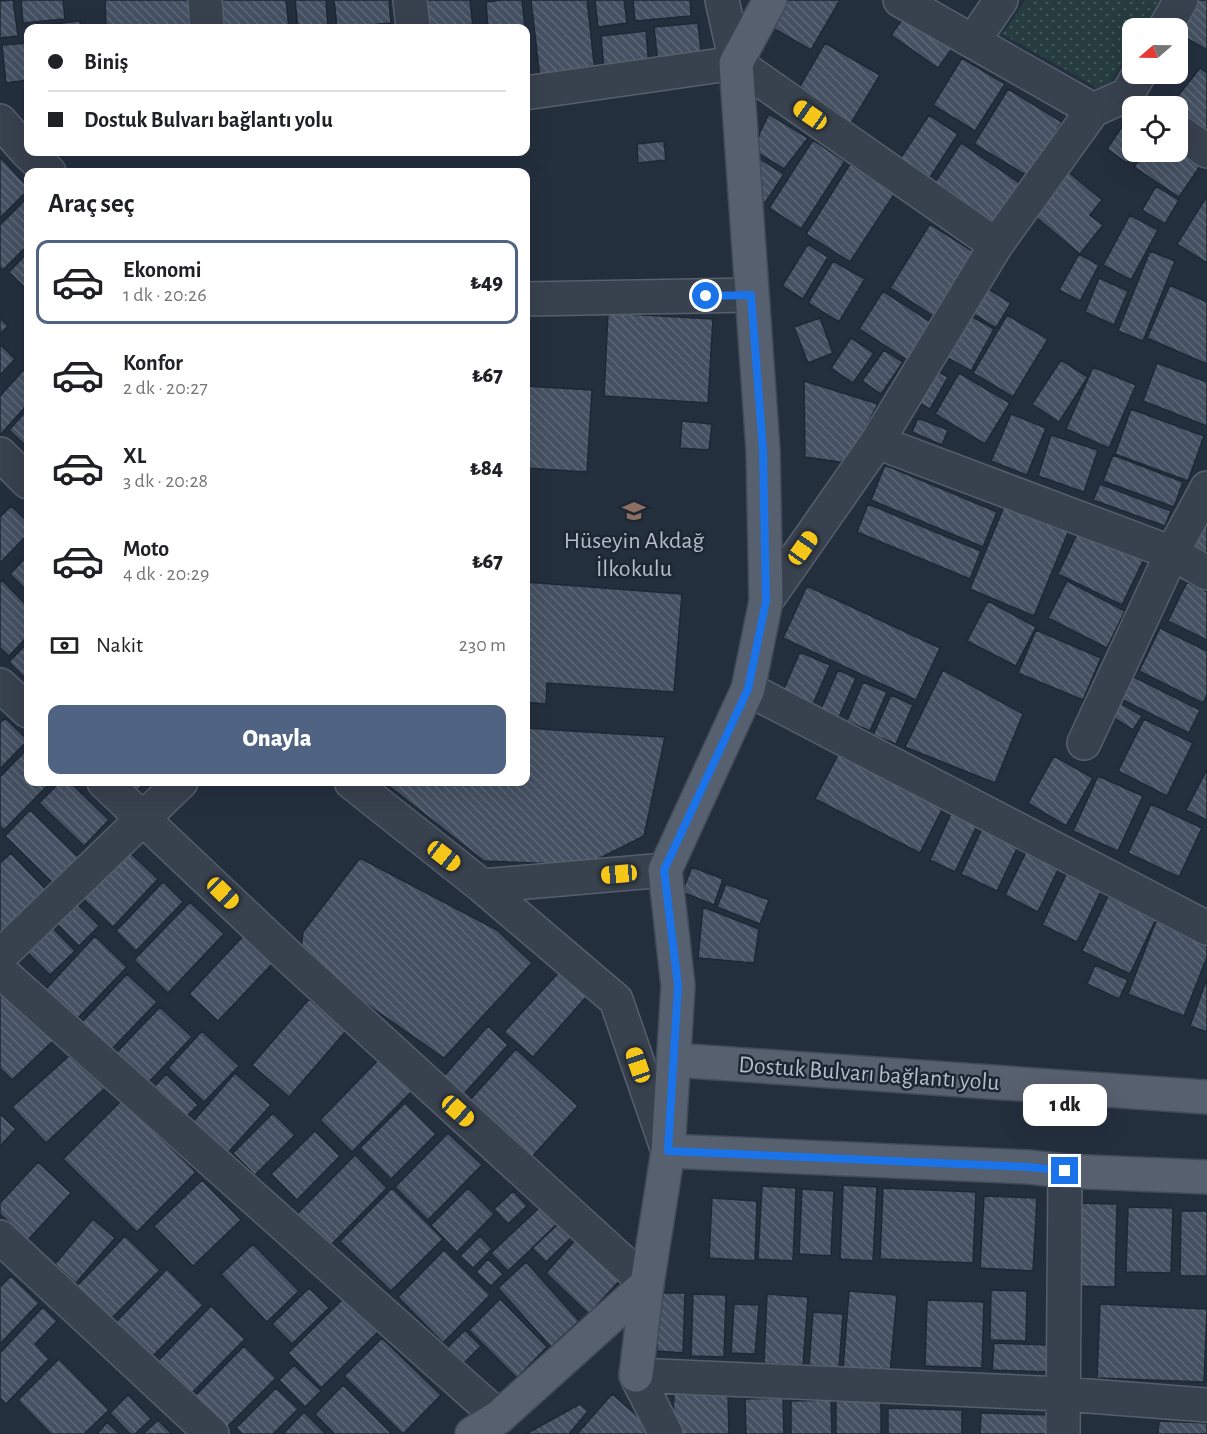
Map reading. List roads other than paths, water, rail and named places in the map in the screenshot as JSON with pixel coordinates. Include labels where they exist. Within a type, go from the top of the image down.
[{"type":"main road","points":[[636,1375],[647,1284],[668,1151],[674,1060],[678,986],[664,870],[748,689],[766,601],[763,450],[736,63],[770,0]]},
{"type":"main road","name":"Dostuk Bulvarı bağlantı yolu","points":[[674,1060],[1207,1097]]},
{"type":"main road","points":[[668,1151],[1207,1177]]},
{"type":"main road","points":[[472,1434],[499,1417],[647,1284]]},
{"type":"street","points":[[205,0],[207,24]]},
{"type":"street","points":[[410,0],[413,24]]},
{"type":"street","points":[[722,0],[736,63],[996,245]]},
{"type":"street","points":[[900,0],[974,40],[1093,110]]},
{"type":"street","points":[[974,40],[1001,0]]},
{"type":"street","points":[[1171,18],[1181,0]]},
{"type":"street","points":[[530,92],[736,63]]},
{"type":"street","points":[[766,601],[877,442],[996,245],[1093,110],[1136,92]]},
{"type":"street","points":[[0,121],[24,146]]},
{"type":"street","points":[[1188,137],[1207,151]]},
{"type":"street","points":[[530,299],[751,295]]},
{"type":"street","points":[[877,442],[1172,553],[1207,573]]},
{"type":"street","points":[[0,454],[24,478]]},
{"type":"street","points":[[1084,743],[1172,553],[1207,488]]},
{"type":"street","points":[[0,685],[24,707]]},
{"type":"street","points":[[748,689],[1207,928]]},
{"type":"street","points":[[108,786],[286,954],[647,1284]]},
{"type":"street","points":[[0,956],[177,786]]},
{"type":"street","points":[[356,786],[482,886],[616,1000],[668,1151]]},
{"type":"street","points":[[482,886],[664,870]]},
{"type":"street","points":[[0,971],[499,1417]]},
{"type":"street","points":[[1063,1434],[1065,1171]]},
{"type":"street","points":[[0,1237],[212,1434]]},
{"type":"street","points":[[666,1434],[636,1375],[1063,1394],[1207,1405]]},
{"type":"place","name":"Hüseyin Akdağ İlkokulu","points":[[634,511]]}]
